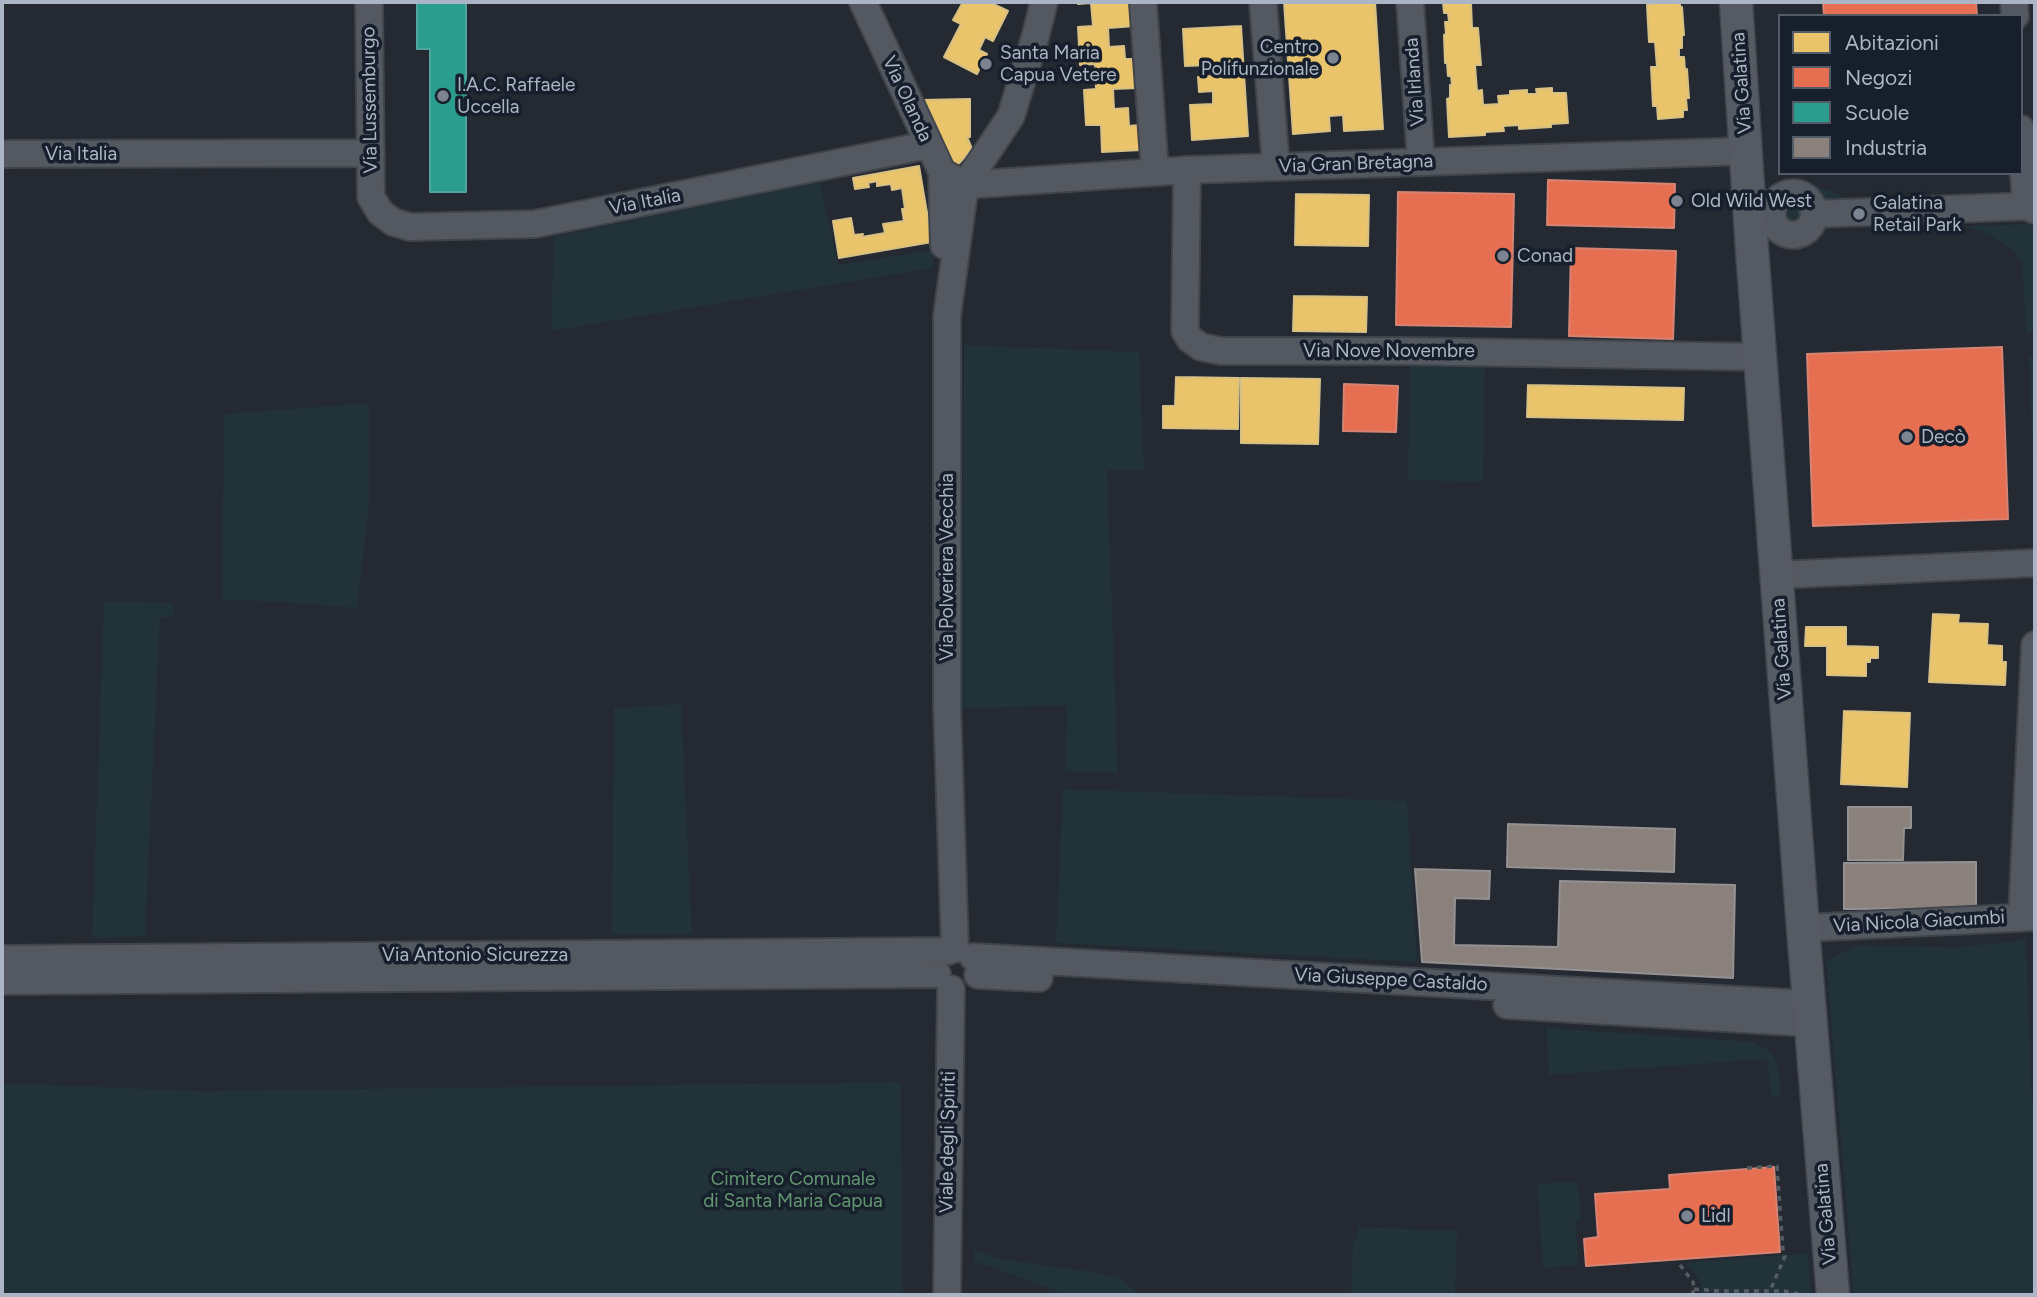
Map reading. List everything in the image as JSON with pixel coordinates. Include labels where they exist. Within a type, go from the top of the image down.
[{"type":"main road","name":"Via Galatina","points":[[1736,2],[1752,249],[1833,1295]]},
{"type":"street","name":"Via Lussemburgo","points":[[369,2],[370,197]]},
{"type":"street","name":"Via Olanda","points":[[863,2],[942,172]]},
{"type":"street","points":[[942,172],[965,185],[1011,116],[1044,2]]},
{"type":"street","points":[[1143,2],[1154,172]]},
{"type":"street","points":[[1263,2],[1276,167]]},
{"type":"street","name":"Via Irlanda","points":[[1410,2],[1421,162]]},
{"type":"street","points":[[996,139],[1009,163],[1027,181]]},
{"type":"street","points":[[1815,214],[2032,207],[2023,143]]},
{"type":"street","name":"Via Italia","points":[[370,197],[380,212],[394,222],[410,227],[535,224],[928,145]]},
{"type":"street","name":"Via Gran Bretagna","points":[[965,185],[1187,170],[1746,151]]},
{"type":"street","name":"Via Italia","points":[[2,154],[371,153]]},
{"type":"street","name":"Via Nove Novembre","points":[[1187,170],[1185,331],[1190,340],[1201,347],[1221,351],[1761,357]]},
{"type":"street","points":[[942,172],[947,316]]},
{"type":"street","points":[[1748,183],[1782,196]]},
{"type":"street","name":"Via Polveriera Vecchia","points":[[957,966],[947,705],[947,316],[965,185]]},
{"type":"street","points":[[1797,193],[1804,196],[1810,201],[1815,214],[1813,222],[1804,233],[1782,233],[1773,224],[1772,211],[1782,196],[1797,193]]},
{"type":"street","points":[[1752,249],[1782,233]]},
{"type":"street","points":[[1777,575],[2035,563]]},
{"type":"street","points":[[2029,917],[2035,645]]},
{"type":"street","name":"Via Nicola Giacumbi","points":[[1803,928],[2029,917]]},
{"type":"street","name":"Via Antonio Sicurezza","points":[[2,959],[957,966]]},
{"type":"street","name":"Via Antonio Sicurezza","points":[[2,981],[957,966]]},
{"type":"street","name":"Via Giuseppe Castaldo","points":[[957,966],[1159,984],[1810,1013]]},
{"type":"street","name":"Viale degli Spiriti","points":[[947,1295],[957,966]]},
{"type":"path","points":[[1747,1168],[1777,1166],[1785,1256],[1770,1291]]},
{"type":"path","points":[[1680,1265],[1690,1275],[1694,1289],[1692,1295]]},
{"type":"path","points":[[1694,1289],[1784,1291],[1803,1295]]},
{"type":"green space","points":[[820,182],[838,265],[933,250],[933,268],[551,331],[554,237]]},
{"type":"green space","points":[[1804,182],[1839,194],[1850,201],[1839,202],[1825,198],[1796,183]]},
{"type":"green space","points":[[1793,200],[1802,204],[1806,213],[1802,222],[1793,226],[1784,222],[1780,213],[1784,204]]},
{"type":"green space","points":[[2035,224],[2035,332],[2026,332],[2022,261],[2013,251],[1991,236],[1967,226]]},
{"type":"green space","points":[[964,345],[1139,352],[1144,471],[1107,470],[1118,773],[1065,771],[1067,706],[961,708]]},
{"type":"green space","points":[[2035,355],[2035,510],[2029,356]]},
{"type":"green space","points":[[1410,366],[1485,367],[1483,482],[1408,480]]},
{"type":"green space","points":[[369,403],[369,506],[357,608],[222,600],[224,414]]},
{"type":"green space","points":[[104,601],[173,603],[174,617],[160,617],[145,936],[92,938]]},
{"type":"green space","points":[[681,704],[692,934],[612,934],[614,708]]},
{"type":"green space","points":[[1063,789],[1407,801],[1417,962],[1056,943]]},
{"type":"green space","points":[[2026,940],[2032,1100],[2035,1100],[2035,1295],[1854,1295],[1826,960],[1857,946],[1956,947]]},
{"type":"green space","points":[[1546,1028],[1753,1042],[1774,1057],[1779,1069],[1780,1096],[1771,1097],[1767,1059],[1549,1075]]},
{"type":"green space","name":"Cimitero Comunale di Santa Maria Capua","points":[[901,1082],[903,1295],[2,1295],[2,1083],[200,1091]]},
{"type":"green space","points":[[1578,1181],[1581,1220],[1575,1221],[1579,1265],[1543,1268],[1537,1184]]},
{"type":"green space","points":[[1358,1227],[1457,1231],[1455,1295],[1351,1295],[1353,1239],[1358,1238]]},
{"type":"green space","points":[[974,1249],[1000,1259],[1118,1277],[1141,1295],[1068,1295],[974,1261]]},
{"type":"green space","points":[[1808,1253],[1811,1295],[1700,1295],[1701,1285],[1698,1278],[1686,1263]]},
{"type":"building: Abitazioni","points":[[963,2],[989,2],[1008,11],[993,41],[985,37],[979,50],[987,54],[977,74],[944,57],[961,24],[953,20]]},
{"type":"building: Abitazioni","points":[[1078,2],[1134,2],[1135,26],[1108,28],[1109,47],[1124,46],[1125,59],[1137,59],[1138,88],[1113,89],[1114,109],[1128,108],[1129,126],[1140,125],[1141,150],[1102,152],[1101,125],[1086,125],[1084,90],[1096,89],[1095,64],[1080,65],[1078,27],[1093,26],[1091,3]]},
{"type":"building: Abitazioni","name":"Centro Polifunzionale","points":[[1284,2],[1375,2],[1383,129],[1344,131],[1343,115],[1329,116],[1330,131],[1293,134]]},
{"type":"building: Abitazioni","points":[[1443,2],[1477,2],[1471,3],[1472,28],[1478,28],[1481,65],[1475,65],[1477,91],[1482,90],[1483,105],[1499,104],[1498,96],[1510,95],[1510,91],[1527,90],[1527,94],[1537,94],[1536,89],[1552,88],[1552,93],[1566,93],[1568,123],[1519,129],[1519,125],[1503,126],[1504,131],[1485,132],[1485,135],[1449,137],[1447,99],[1450,98],[1452,85],[1445,63],[1445,22],[1449,22],[1448,13],[1444,13]]},
{"type":"building: Abitazioni","points":[[1652,2],[1680,2],[1682,7],[1684,35],[1679,57],[1684,57],[1685,70],[1687,69],[1689,98],[1686,98],[1687,110],[1683,110],[1683,117],[1658,119],[1657,106],[1653,106],[1651,67],[1657,67],[1655,42],[1649,42],[1647,5],[1653,4]]},
{"type":"building: Abitazioni","points":[[1241,26],[1248,136],[1192,140],[1190,105],[1213,104],[1213,91],[1199,92],[1198,77],[1211,76],[1210,65],[1185,66],[1183,29]]},
{"type":"building: Abitazioni","points":[[970,99],[970,137],[967,137],[972,149],[952,171],[936,136],[936,125],[930,125],[921,100]]},
{"type":"building: Abitazioni","points":[[919,166],[932,242],[839,258],[833,221],[851,218],[854,235],[863,234],[862,237],[885,233],[883,224],[904,221],[902,188],[892,190],[891,184],[877,186],[877,181],[868,183],[869,187],[855,189],[853,178]]},
{"type":"building: Abitazioni","points":[[1296,194],[1369,195],[1368,246],[1295,245]]},
{"type":"building: Abitazioni","points":[[1294,296],[1367,297],[1366,332],[1293,331]]},
{"type":"building: Abitazioni","points":[[1176,377],[1239,378],[1238,429],[1163,428],[1163,406],[1175,406]]},
{"type":"building: Abitazioni","points":[[1241,378],[1320,379],[1318,444],[1241,443]]},
{"type":"building: Abitazioni","points":[[1528,385],[1684,388],[1683,420],[1527,417]]},
{"type":"building: Abitazioni","points":[[1933,614],[1959,615],[1958,623],[1988,624],[1987,645],[2002,646],[2002,662],[2006,662],[2005,685],[1929,682]]},
{"type":"building: Abitazioni","points":[[1806,627],[1846,627],[1846,646],[1878,647],[1878,658],[1870,658],[1870,662],[1866,662],[1866,676],[1827,675],[1827,646],[1805,646]]},
{"type":"building: Abitazioni","points":[[1844,711],[1910,713],[1907,787],[1841,784]]},
{"type":"building: Negozi","points":[[1823,2],[1976,2],[1977,14],[1824,14]]},
{"type":"building: Negozi","points":[[1548,180],[1675,184],[1674,228],[1547,225]]},
{"type":"building: Negozi","points":[[1398,192],[1514,194],[1511,327],[1396,325]]},
{"type":"building: Negozi","points":[[1571,248],[1676,251],[1673,339],[1569,336]]},
{"type":"building: Negozi","name":"Decò","points":[[2002,347],[2008,519],[1813,526],[1807,354]]},
{"type":"building: Negozi","points":[[1344,384],[1398,386],[1396,432],[1343,431]]},
{"type":"building: Negozi","name":"Lidl","points":[[1774,1167],[1780,1252],[1586,1266],[1584,1239],[1598,1237],[1595,1194],[1670,1189],[1669,1175]]},
{"type":"building: Scuole","points":[[417,2],[466,2],[466,192],[430,192],[430,49],[417,49]]},
{"type":"building: Industria","points":[[1848,807],[1911,807],[1911,828],[1904,828],[1903,860],[1848,860]]},
{"type":"building: Industria","points":[[1508,824],[1675,829],[1674,872],[1507,867]]},
{"type":"building: Industria","points":[[1976,862],[1976,908],[1844,909],[1844,863]]},
{"type":"building: Industria","points":[[1415,869],[1490,871],[1489,899],[1455,898],[1454,945],[1558,947],[1560,881],[1735,885],[1733,978],[1422,962]]},
{"type":"place","name":"Centro Polifunzionale","points":[[1333,58]]},
{"type":"place","name":"Santa Maria Capua Vetere","points":[[986,64]]},
{"type":"place","name":"I.A.C. Raffaele Uccella","points":[[443,96]]},
{"type":"place","name":"Old Wild West","points":[[1677,201]]},
{"type":"place","name":"Galatina Retail Park","points":[[1859,214]]},
{"type":"place","name":"Conad","points":[[1503,256]]},
{"type":"place","name":"Decò","points":[[1907,437]]},
{"type":"place","name":"Lidl","points":[[1687,1216]]}]
